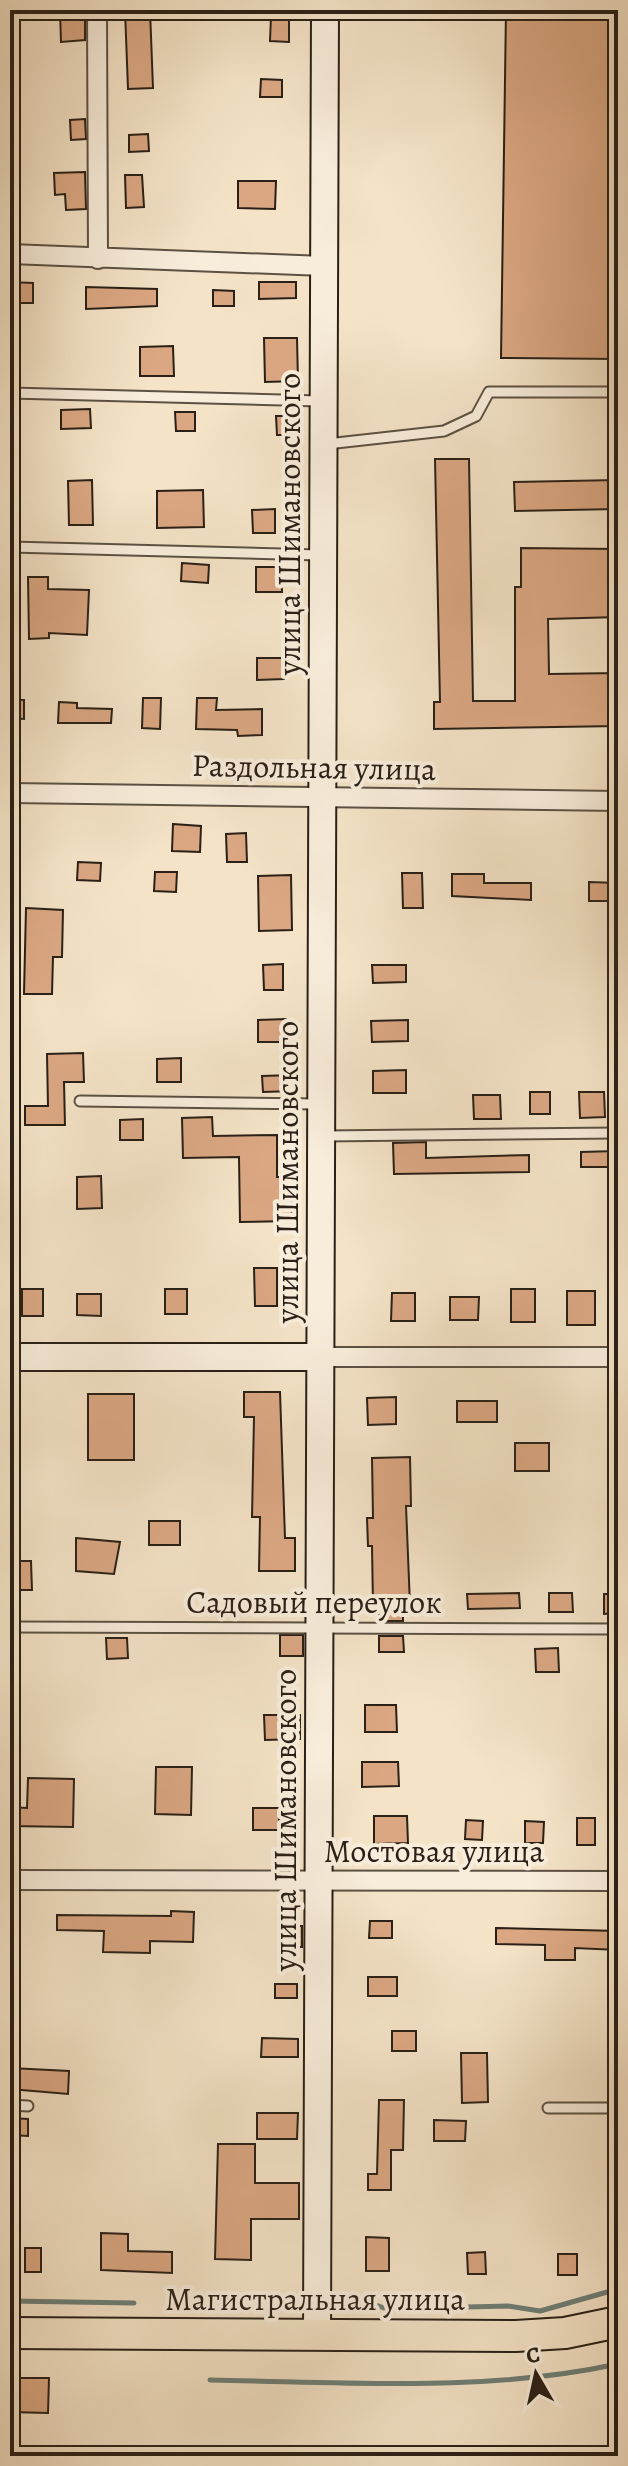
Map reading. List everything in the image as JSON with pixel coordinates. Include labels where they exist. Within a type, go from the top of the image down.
[{"type":"main road","name":"Магистральная улица","points":[[10,2333],[542,2335],[618,2322]]},
{"type":"street","points":[[97,10],[98,259]]},
{"type":"street","name":"улица Шимановского","points":[[317,2335],[325,10]]},
{"type":"street","points":[[10,254],[324,266]]},
{"type":"street","name":"Раздольная улица","points":[[11,793],[618,801]]},
{"type":"street","points":[[10,1357],[618,1357]]},
{"type":"street","name":"Мостовая улица","points":[[10,1880],[618,1881]]},
{"type":"lane","points":[[323,444],[444,431],[476,416],[489,392],[618,392]]},
{"type":"lane","points":[[10,393],[324,401]]},
{"type":"lane","points":[[10,547],[323,556]]},
{"type":"lane","points":[[10,832],[11,793]]},
{"type":"lane","points":[[80,1101],[321,1104]]},
{"type":"lane","points":[[321,1136],[618,1133]]},
{"type":"lane","name":"Садовый переулок","points":[[10,1627],[618,1629]]},
{"type":"lane","points":[[10,2105],[28,2106]]},
{"type":"lane","points":[[548,2108],[618,2108]]},
{"type":"building","points":[[60,10],[85,10],[85,40],[61,42]]},
{"type":"building","points":[[125,10],[150,10],[153,88],[128,89]]},
{"type":"building","points":[[506,10],[618,10],[618,359],[501,358]]},
{"type":"building","points":[[271,16],[289,17],[289,42],[270,41]]},
{"type":"building","points":[[261,79],[282,80],[282,97],[260,97]]},
{"type":"building","points":[[85,119],[86,139],[71,140],[70,120]]},
{"type":"building","points":[[148,134],[149,151],[129,152],[129,135]]},
{"type":"building","points":[[85,172],[86,209],[66,210],[65,194],[55,195],[54,173]]},
{"type":"building","points":[[125,175],[142,175],[144,207],[126,208]]},
{"type":"building","points":[[238,181],[276,181],[275,209],[238,208]]},
{"type":"building","points":[[10,282],[33,283],[33,303],[10,303]]},
{"type":"building","points":[[259,282],[296,282],[296,298],[259,299]]},
{"type":"building","points":[[86,287],[157,289],[157,306],[86,309]]},
{"type":"building","points":[[213,290],[234,291],[234,306],[213,306]]},
{"type":"building","points":[[264,338],[297,338],[298,381],[265,382]]},
{"type":"building","points":[[173,346],[174,376],[140,376],[140,347]]},
{"type":"building","points":[[90,409],[91,428],[61,429],[61,410]]},
{"type":"building","points":[[175,412],[195,412],[195,431],[176,431]]},
{"type":"building","points":[[276,416],[297,416],[297,435],[277,435]]},
{"type":"building","points":[[435,459],[469,459],[473,701],[515,701],[515,587],[521,587],[521,548],[618,549],[618,617],[548,619],[549,674],[618,673],[618,726],[434,729],[434,702],[440,702]]},
{"type":"building","points":[[92,480],[93,525],[69,525],[68,481]]},
{"type":"building","points":[[618,480],[618,509],[515,511],[514,482]]},
{"type":"building","points":[[203,490],[204,527],[157,528],[157,491]]},
{"type":"building","points":[[275,509],[275,533],[253,533],[252,510]]},
{"type":"building","points":[[182,563],[209,565],[208,583],[181,581]]},
{"type":"building","points":[[256,567],[281,567],[282,592],[256,592]]},
{"type":"building","points":[[28,577],[48,577],[48,589],[89,590],[87,635],[49,633],[49,638],[29,639]]},
{"type":"building","points":[[257,658],[284,658],[284,679],[257,680]]},
{"type":"building","points":[[143,698],[161,698],[160,729],[142,728]]},
{"type":"building","points":[[197,698],[217,698],[216,710],[262,709],[262,735],[238,736],[237,730],[196,729]]},
{"type":"building","points":[[10,700],[24,700],[24,719],[10,718]]},
{"type":"building","points":[[59,702],[77,703],[77,708],[112,709],[111,723],[58,723]]},
{"type":"building","points":[[173,824],[201,826],[200,852],[172,851]]},
{"type":"building","points":[[246,833],[247,862],[227,862],[226,834]]},
{"type":"building","points":[[78,862],[101,863],[100,881],[77,880]]},
{"type":"building","points":[[155,872],[177,872],[176,892],[154,891]]},
{"type":"building","points":[[402,873],[422,873],[423,908],[403,908]]},
{"type":"building","points":[[452,874],[484,874],[484,883],[531,883],[531,900],[452,896]]},
{"type":"building","points":[[291,875],[292,930],[259,931],[258,876]]},
{"type":"building","points":[[589,882],[617,883],[617,901],[589,901]]},
{"type":"building","points":[[26,908],[63,910],[62,957],[53,957],[52,994],[24,994]]},
{"type":"building","points":[[283,964],[283,990],[264,990],[263,965]]},
{"type":"building","points":[[372,965],[406,965],[406,982],[373,983]]},
{"type":"building","points":[[286,1019],[286,1042],[258,1042],[258,1020]]},
{"type":"building","points":[[408,1020],[408,1041],[372,1042],[371,1021]]},
{"type":"building","points":[[83,1053],[84,1082],[64,1082],[65,1125],[25,1125],[25,1106],[48,1106],[47,1054]]},
{"type":"building","points":[[181,1058],[181,1082],[157,1082],[157,1059]]},
{"type":"building","points":[[406,1070],[406,1093],[373,1093],[373,1071]]},
{"type":"building","points":[[293,1075],[293,1091],[263,1092],[262,1076]]},
{"type":"building","points":[[530,1092],[550,1092],[550,1114],[530,1114]]},
{"type":"building","points":[[579,1092],[604,1092],[605,1117],[580,1118]]},
{"type":"building","points":[[473,1095],[500,1095],[501,1119],[474,1119]]},
{"type":"building","points":[[212,1117],[213,1136],[277,1135],[277,1177],[291,1177],[292,1221],[240,1222],[239,1157],[183,1158],[182,1118]]},
{"type":"building","points":[[143,1119],[143,1140],[120,1140],[120,1120]]},
{"type":"building","points":[[426,1142],[426,1158],[529,1155],[529,1172],[394,1174],[393,1143]]},
{"type":"building","points":[[616,1151],[617,1167],[581,1167],[581,1152]]},
{"type":"building","points":[[101,1176],[102,1208],[77,1209],[77,1177]]},
{"type":"building","points":[[254,1268],[277,1268],[277,1306],[255,1306]]},
{"type":"building","points":[[22,1289],[43,1289],[43,1316],[22,1316]]},
{"type":"building","points":[[165,1289],[187,1289],[187,1314],[165,1314]]},
{"type":"building","points":[[511,1289],[535,1289],[535,1322],[511,1322]]},
{"type":"building","points":[[567,1291],[595,1291],[595,1325],[567,1325]]},
{"type":"building","points":[[392,1293],[415,1293],[415,1321],[391,1321]]},
{"type":"building","points":[[77,1294],[101,1294],[101,1316],[77,1315]]},
{"type":"building","points":[[450,1297],[479,1297],[478,1320],[450,1320]]},
{"type":"building","points":[[244,1392],[280,1392],[285,1538],[295,1538],[295,1571],[259,1571],[260,1517],[252,1517],[254,1417],[244,1417]]},
{"type":"building","points":[[88,1394],[134,1394],[134,1460],[88,1460]]},
{"type":"building","points":[[396,1397],[396,1424],[368,1425],[367,1398]]},
{"type":"building","points":[[457,1401],[497,1401],[497,1422],[457,1422]]},
{"type":"building","points":[[515,1443],[549,1443],[549,1471],[515,1471]]},
{"type":"building","points":[[410,1457],[411,1506],[406,1506],[410,1605],[403,1605],[403,1621],[379,1621],[379,1605],[373,1606],[372,1546],[368,1546],[367,1518],[373,1518],[372,1458]]},
{"type":"building","points":[[149,1521],[180,1521],[180,1545],[149,1545]]},
{"type":"building","points":[[76,1538],[120,1542],[114,1574],[76,1571]]},
{"type":"building","points":[[12,1561],[31,1561],[32,1590],[13,1590]]},
{"type":"building","points":[[519,1593],[520,1608],[468,1609],[467,1594]]},
{"type":"building","points":[[549,1593],[572,1593],[573,1612],[549,1612]]},
{"type":"building","points":[[604,1594],[618,1594],[618,1613],[604,1614]]},
{"type":"building","points":[[280,1635],[303,1635],[303,1656],[280,1656]]},
{"type":"building","points":[[379,1636],[403,1636],[404,1652],[379,1652]]},
{"type":"building","points":[[106,1638],[127,1638],[128,1658],[107,1659]]},
{"type":"building","points":[[558,1648],[559,1672],[536,1672],[535,1649]]},
{"type":"building","points":[[365,1705],[396,1705],[397,1732],[365,1732]]},
{"type":"building","points":[[264,1715],[300,1715],[300,1739],[265,1740]]},
{"type":"building","points":[[362,1762],[398,1762],[399,1786],[362,1787]]},
{"type":"building","points":[[156,1767],[192,1767],[191,1815],[155,1814]]},
{"type":"building","points":[[28,1778],[74,1779],[73,1827],[10,1826],[10,1807],[27,1808]]},
{"type":"building","points":[[253,1808],[279,1808],[279,1830],[253,1830]]},
{"type":"building","points":[[374,1816],[407,1816],[408,1843],[374,1844]]},
{"type":"building","points":[[577,1818],[595,1818],[595,1845],[577,1845]]},
{"type":"building","points":[[466,1820],[483,1821],[482,1840],[465,1839]]},
{"type":"building","points":[[525,1821],[544,1822],[543,1843],[525,1843]]},
{"type":"building","points":[[171,1911],[194,1912],[193,1942],[150,1941],[150,1953],[103,1952],[104,1931],[57,1930],[57,1915],[171,1916]]},
{"type":"building","points":[[370,1921],[392,1921],[392,1938],[369,1938]]},
{"type":"building","points":[[282,1926],[302,1926],[302,1947],[282,1947]]},
{"type":"building","points":[[496,1928],[618,1931],[618,1950],[575,1948],[575,1960],[545,1960],[545,1945],[496,1944]]},
{"type":"building","points":[[368,1977],[397,1977],[397,1996],[368,1996]]},
{"type":"building","points":[[275,1984],[297,1984],[297,1998],[275,1998]]},
{"type":"building","points":[[392,2031],[416,2031],[416,2051],[392,2051]]},
{"type":"building","points":[[262,2038],[298,2039],[298,2057],[261,2057]]},
{"type":"building","points":[[461,2053],[487,2053],[488,2102],[462,2103]]},
{"type":"building","points":[[10,2068],[69,2071],[68,2094],[10,2089]]},
{"type":"building","points":[[379,2100],[404,2100],[403,2150],[391,2150],[391,2190],[368,2190],[368,2174],[377,2174]]},
{"type":"building","points":[[257,2113],[298,2113],[297,2139],[257,2139]]},
{"type":"building","points":[[10,2118],[28,2119],[28,2136],[10,2135]]},
{"type":"building","points":[[434,2120],[466,2121],[465,2141],[434,2141]]},
{"type":"building","points":[[218,2144],[255,2144],[255,2183],[299,2183],[299,2219],[251,2219],[251,2260],[215,2259]]},
{"type":"building","points":[[101,2233],[128,2234],[128,2251],[172,2252],[172,2273],[101,2270]]},
{"type":"building","points":[[366,2237],[389,2238],[389,2271],[366,2271]]},
{"type":"building","points":[[25,2248],[41,2248],[41,2272],[25,2272]]},
{"type":"building","points":[[485,2252],[486,2274],[468,2274],[467,2253]]},
{"type":"building","points":[[558,2254],[577,2254],[577,2275],[558,2275]]},
{"type":"building","points":[[10,2378],[49,2378],[48,2413],[10,2412]]},
{"type":"waterway","points":[[356,2298],[387,2309],[508,2306],[540,2311],[618,2289]]},
{"type":"waterway","points":[[10,2301],[134,2303]]},
{"type":"waterway","points":[[210,2380],[414,2384],[516,2379],[618,2364]]}]
